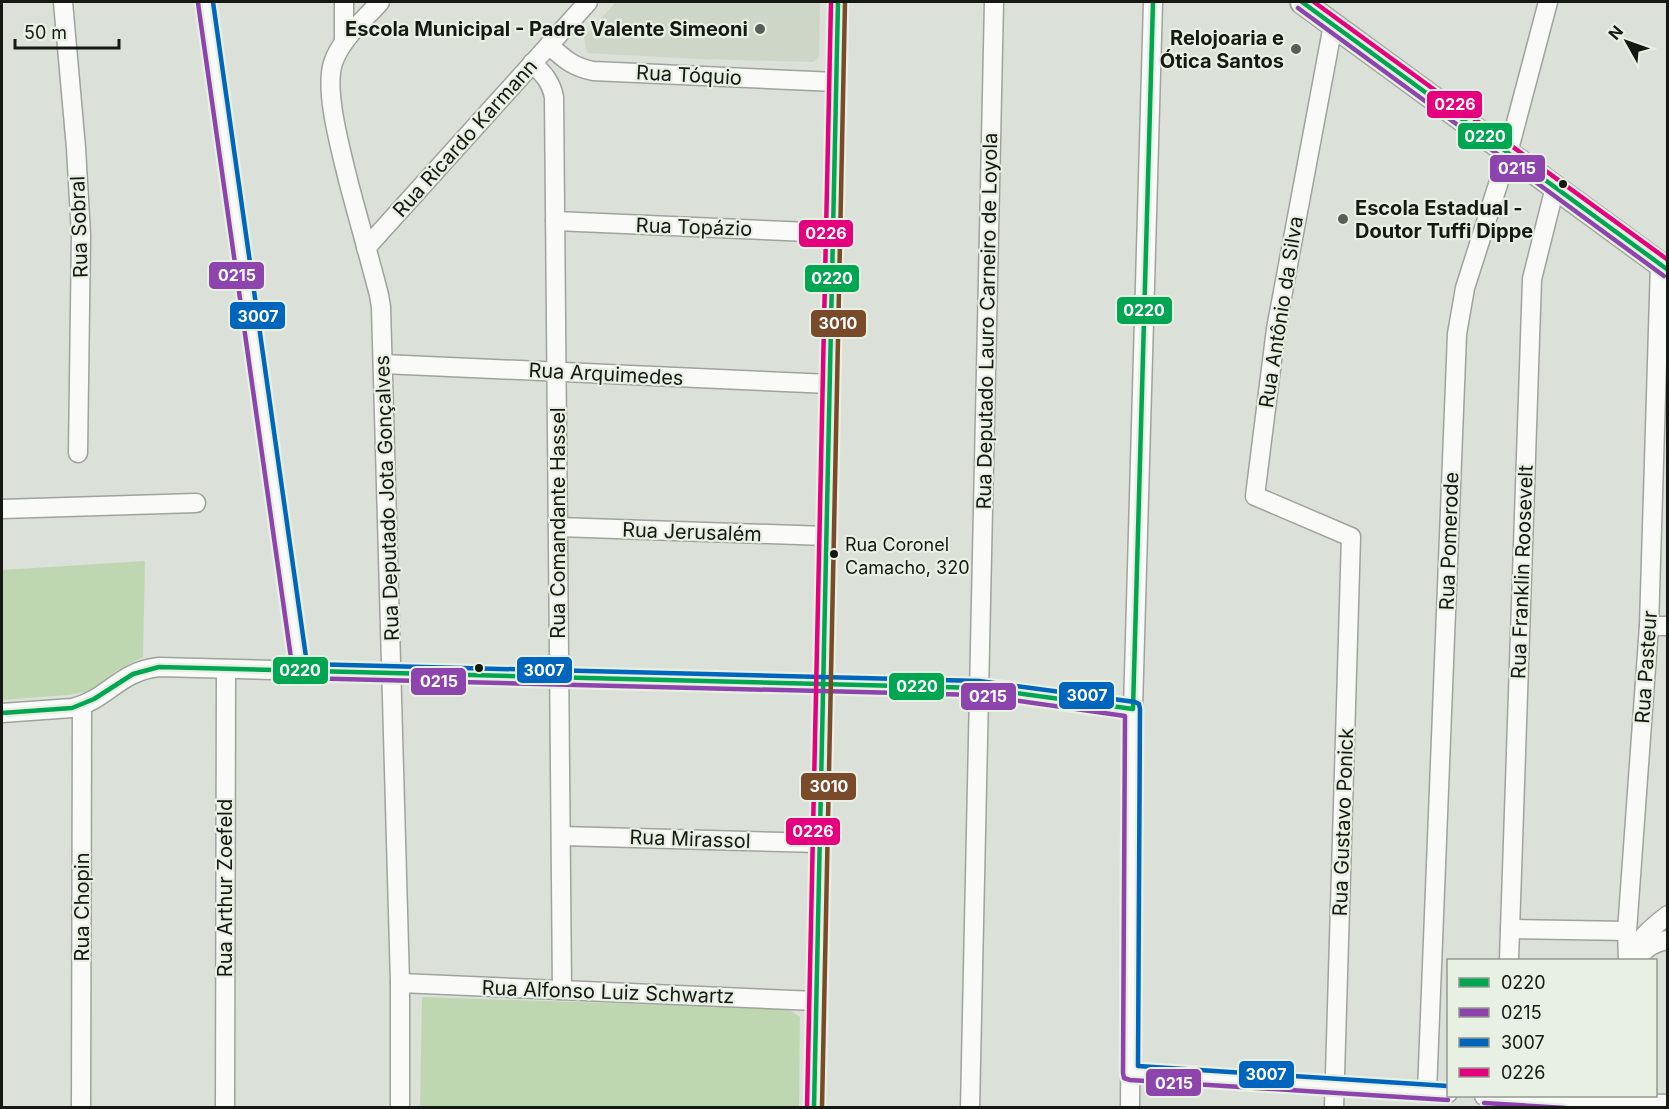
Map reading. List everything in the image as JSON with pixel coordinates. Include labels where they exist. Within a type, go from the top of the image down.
[{"type":"main road","points":[[1302,2],[1664,267]]},
{"type":"street","name":"Rua Sobral","points":[[63,2],[81,226],[78,453]]},
{"type":"street","points":[[206,2],[300,670]]},
{"type":"street","points":[[344,2],[345,42]]},
{"type":"street","points":[[345,42],[380,2]]},
{"type":"street","name":"Rua Ricardo Karmann","points":[[366,248],[588,2]]},
{"type":"street","points":[[814,1107],[838,2]]},
{"type":"street","name":"Rua Deputado Lauro Carneiro de Loyola","points":[[970,1107],[994,2]]},
{"type":"street","points":[[1130,1107],[1133,709],[1153,2]]},
{"type":"street","name":"Rua Pomerode","points":[[1427,1092],[1457,334],[1465,288],[1508,153],[1548,2]]},
{"type":"street","name":"Rua Antônio da Silva","points":[[1333,24],[1278,318],[1255,496],[1351,537]]},
{"type":"street","name":"Rua Deputado Jota Gonçalves","points":[[345,42],[334,60],[331,88],[341,151],[381,307],[400,983],[400,1107]]},
{"type":"street","name":"Rua Tóquio","points":[[549,45],[566,61],[579,68],[593,71],[836,81]]},
{"type":"street","name":"Rua Comandante Hassel","points":[[532,63],[551,84],[554,97],[562,990]]},
{"type":"street","name":"Rua Franklin Roosevelt","points":[[1509,959],[1532,279],[1555,187]]},
{"type":"street","name":"Rua Topázio","points":[[555,221],[833,233]]},
{"type":"street","name":"Rua Pasteur","points":[[1629,959],[1631,890],[1658,626],[1664,267]]},
{"type":"street","name":"Rua Arquimedes","points":[[383,364],[830,384]]},
{"type":"street","points":[[2,509],[196,503]]},
{"type":"street","name":"Rua Jerusalém","points":[[558,527],[826,536]]},
{"type":"street","name":"Rua Gustavo Ponick","points":[[1334,1107],[1351,537]]},
{"type":"street","points":[[2,713],[82,706],[125,677],[147,668],[979,688],[1133,709]]},
{"type":"street","name":"Rua Arthur Zoefeld","points":[[225,1107],[226,669]]},
{"type":"street","name":"Rua Chopin","points":[[81,1107],[82,706]]},
{"type":"street","name":"Rua Mirassol","points":[[561,836],[819,843]]},
{"type":"street","points":[[1631,890],[1636,917],[1647,927],[1660,921]]},
{"type":"street","points":[[1630,959],[1645,934],[1660,921]]},
{"type":"street","points":[[1510,929],[1628,931]]},
{"type":"street","points":[[1636,959],[1656,942],[1667,940]]},
{"type":"street","name":"Rua Alfonso Luiz Schwartz","points":[[400,983],[816,1001]]},
{"type":"street","points":[[1130,1073],[1447,1093]]},
{"type":"street","points":[[1504,1100],[1668,1104]]},
{"type":"shaded area","points":[[616,2],[820,2],[819,56],[814,62],[587,53],[584,37]]},
{"type":"green space","points":[[145,561],[143,657],[115,672],[90,691],[2,700],[2,570]]},
{"type":"green space","points":[[422,997],[788,1009],[800,1017],[799,1107],[420,1108]]},
{"type":"transit line","name":"3007","points":[[213,2],[307,664],[979,681],[1135,702],[1139,704],[1140,709],[1138,1066],[1447,1086]]},
{"type":"transit line","name":"0226","points":[[807,1108],[831,2]]},
{"type":"transit line","name":"0220","points":[[814,1108],[838,2]]},
{"type":"transit line","name":"3010","points":[[822,1108],[845,2]]},
{"type":"transit line","name":"0220","points":[[2,713],[72,708],[94,699],[133,674],[159,667],[979,688],[1133,709],[1153,2]]},
{"type":"transit line","name":"0220","points":[[1302,2],[1668,270]]},
{"type":"transit line","name":"0226","points":[[1314,2],[1668,260]]},
{"type":"transit line","name":"0215","points":[[198,3],[295,677],[978,695],[1125,716],[1124,1078],[1448,1100]]},
{"type":"transit line","name":"0215","points":[[1298,8],[1664,276]]},
{"type":"transit line","name":"0215","points":[[1484,1103],[1565,1108]]},
{"type":"place","name":"Escola Municipal - Padre Valente Simeoni","points":[[760,29]]},
{"type":"place","name":"Relojoaria e Ótica Santos","points":[[1296,49]]},
{"type":"place","name":"Escola Estadual - Doutor Tuffi Dippe","points":[[1343,219]]},
{"type":"place","name":"Rua Coronel Camacho, 320","points":[[834,554]]}]
